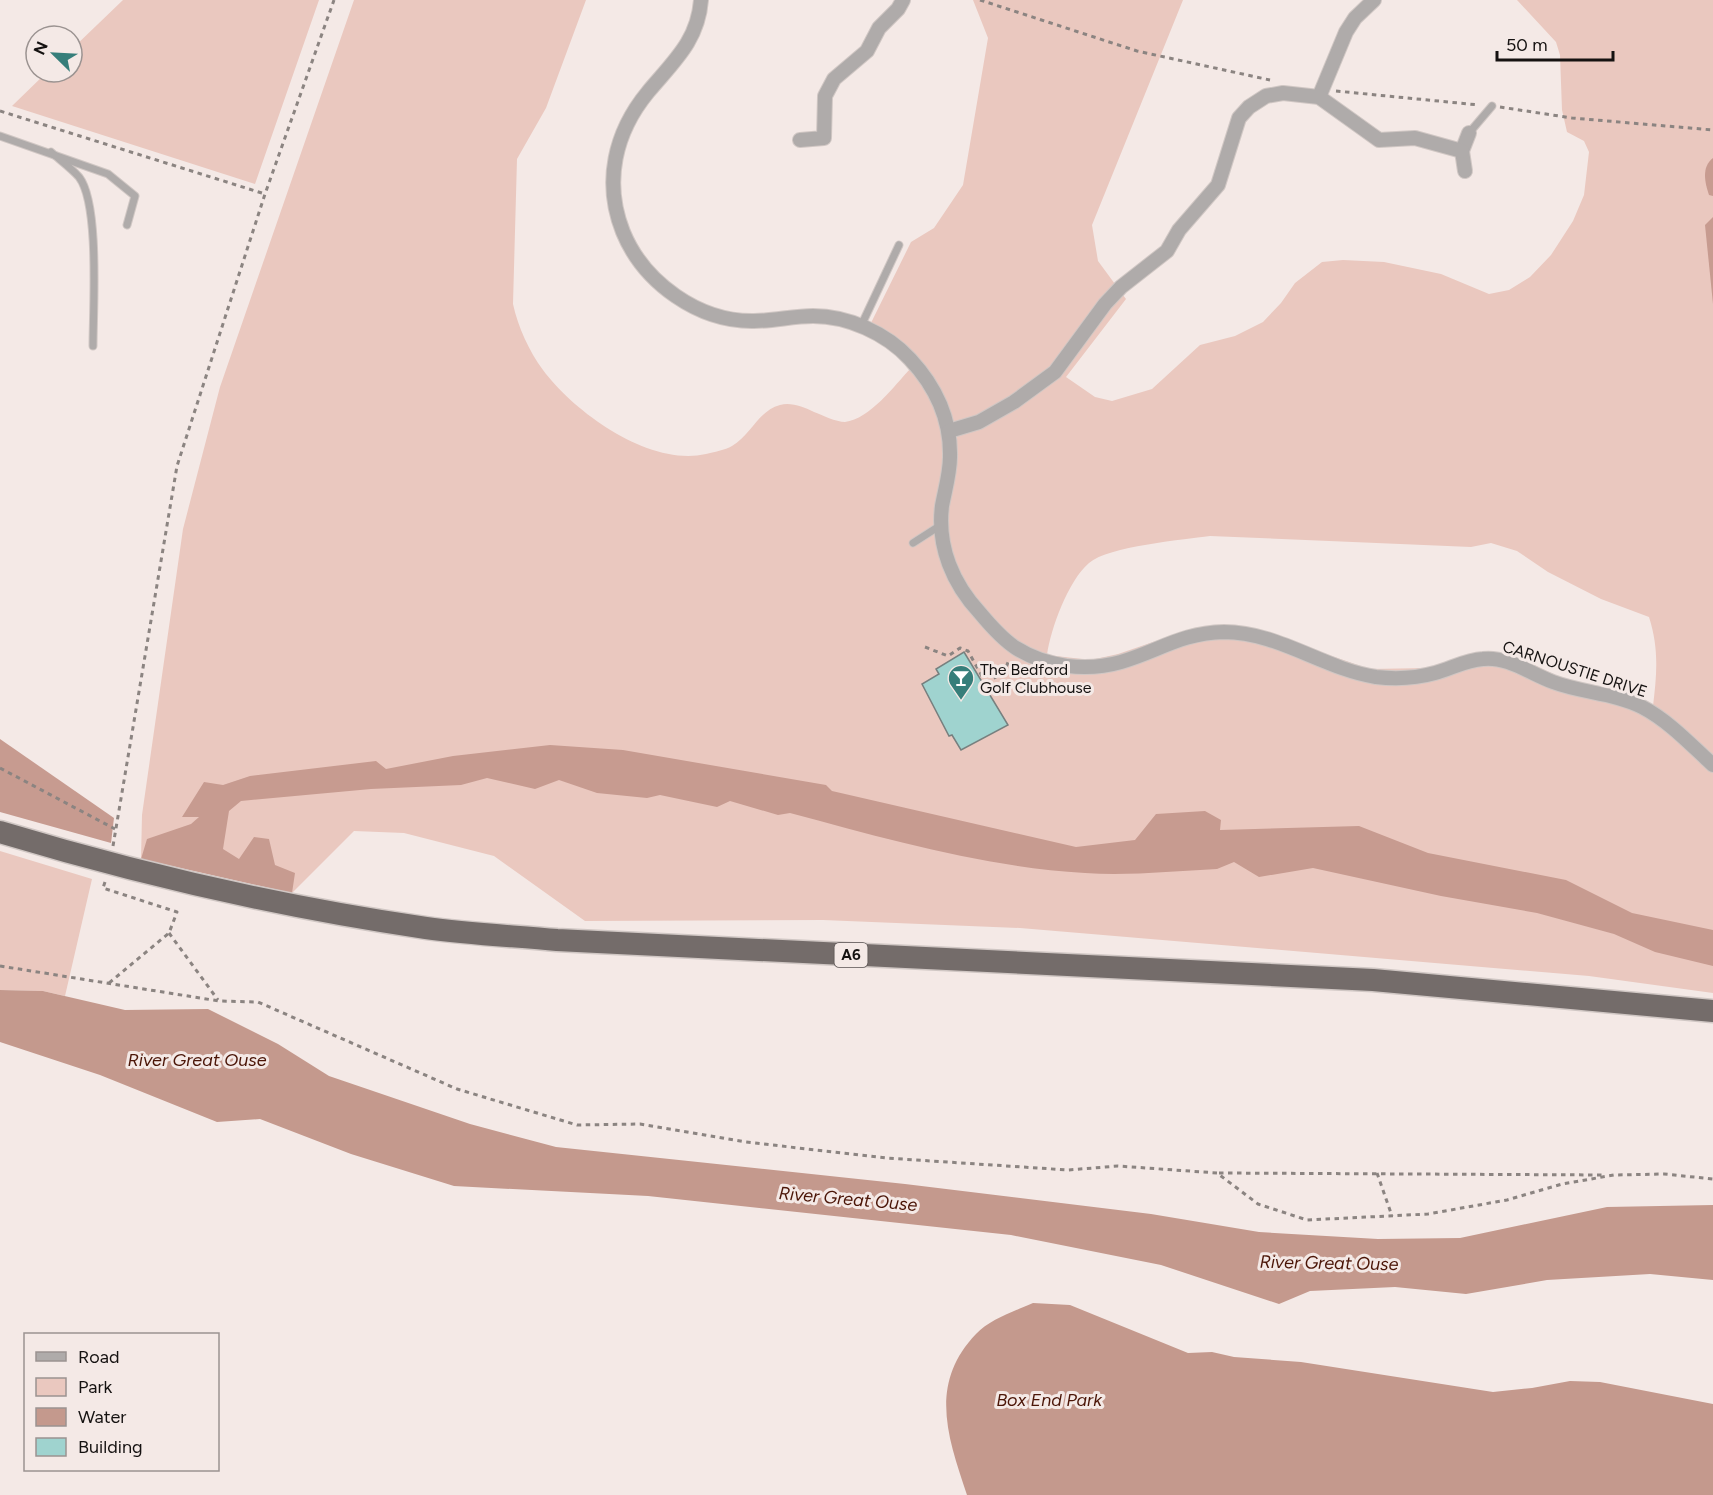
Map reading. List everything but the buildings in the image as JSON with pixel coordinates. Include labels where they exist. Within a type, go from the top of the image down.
[{"type":"highway","name":"A6","points":[[0,832],[110,864],[309,908],[428,928],[557,940],[1373,980],[1713,1011]]},
{"type":"street","name":"CARNOUSTIE DRIVE","points":[[700,0],[697,26],[688,46],[635,109],[623,130],[615,155],[612,180],[616,207],[630,245],[648,272],[669,291],[715,315],[731,320],[755,321],[817,316],[861,326],[884,337],[914,364],[931,385],[944,411],[949,431],[951,459],[941,525],[948,563],[959,588],[996,631],[1015,648],[1066,666],[1088,668],[1120,662],[1177,639],[1229,632],[1256,636],[1352,671],[1380,677],[1432,674],[1462,663],[1487,658],[1510,663],[1556,684],[1611,696],[1641,706],[1666,723],[1713,765]]},
{"type":"street","points":[[800,140],[824,138],[825,96],[834,79],[867,51],[879,28],[903,0]]},
{"type":"street","points":[[1320,93],[1346,32],[1355,18],[1374,0]]},
{"type":"street","points":[[949,431],[979,422],[1014,402],[1055,372],[1105,303],[1121,287],[1167,251],[1179,230],[1218,185],[1226,164],[1231,136],[1239,118],[1249,107],[1266,96],[1283,93],[1320,93],[1379,140],[1415,138],[1462,151]]},
{"type":"street","points":[[1466,171],[1462,151],[1469,133]]},
{"type":"lane","points":[[1469,133],[1492,106]]},
{"type":"lane","points":[[0,136],[51,152],[108,174],[135,196],[127,225]]},
{"type":"lane","points":[[51,152],[80,178],[88,200],[93,245],[93,346]]},
{"type":"lane","points":[[861,326],[899,244]]},
{"type":"lane","points":[[913,543],[941,525]]},
{"type":"path","points":[[109,983],[169,933],[177,912],[103,888],[116,830],[177,466],[265,194],[334,0]]},
{"type":"path","points":[[980,0],[1137,51],[1271,80]]},
{"type":"path","points":[[1320,93],[1492,106],[1572,118],[1713,130]]},
{"type":"path","points":[[0,111],[265,194]]},
{"type":"path","points":[[925,647],[948,656],[960,648],[968,651],[987,685],[1004,672],[1015,648]]},
{"type":"path","points":[[0,768],[116,830]]},
{"type":"path","points":[[169,933],[219,1001]]},
{"type":"path","points":[[0,966],[219,1001],[258,1002],[457,1089],[577,1125],[640,1124],[746,1143],[886,1158],[1068,1170],[1118,1166],[1217,1173],[1664,1174],[1713,1179]]},
{"type":"path","points":[[1217,1173],[1258,1204],[1307,1220],[1428,1214],[1496,1202],[1562,1184],[1614,1175]]},
{"type":"path","points":[[1377,1173],[1392,1216]]},
{"type":"green space","points":[[123,0],[319,0],[255,184],[12,106],[35,84],[84,84],[84,37]]},
{"type":"green space","points":[[354,0],[586,0],[546,108],[517,159],[513,304],[521,330],[533,355],[543,370],[574,403],[594,419],[638,444],[661,452],[684,456],[706,454],[732,446],[766,412],[780,405],[789,404],[806,408],[841,422],[854,420],[881,401],[911,368],[868,329],[911,242],[934,228],[963,185],[988,38],[973,0],[1183,0],[1092,225],[1098,261],[1126,299],[1066,377],[1095,397],[1112,401],[1152,389],[1200,345],[1235,336],[1263,322],[1281,303],[1295,283],[1322,262],[1343,260],[1384,262],[1441,274],[1489,294],[1509,290],[1530,277],[1551,255],[1573,221],[1584,195],[1589,152],[1584,141],[1567,132],[1562,110],[1560,55],[1556,42],[1517,0],[1713,0],[1713,993],[1589,976],[1020,928],[823,920],[585,921],[494,856],[404,833],[354,831],[292,893],[141,859],[142,815],[183,529],[220,387]],"holes":[[[1210,536],[1471,547],[1491,543],[1517,551],[1548,572],[1601,599],[1649,617],[1656,661],[1653,706],[1568,681],[1530,663],[1499,654],[1476,654],[1428,668],[1369,669],[1254,629],[1228,625],[1194,628],[1118,654],[1091,660],[1047,655],[1052,632],[1074,581],[1089,563],[1112,552]]]},
{"type":"green space","points":[[0,851],[92,879],[65,996],[43,991],[0,990]]},
{"type":"shaded area","points":[[1713,158],[1713,196],[1709,195],[1705,170]]},
{"type":"shaded area","points":[[1713,217],[1713,304],[1705,225]]},
{"type":"shaded area","points":[[0,739],[114,818],[111,843],[0,812]]},
{"type":"shaded area","points":[[550,745],[623,750],[826,785],[832,791],[1076,847],[1135,840],[1156,814],[1205,811],[1221,820],[1220,830],[1359,826],[1428,853],[1566,880],[1632,913],[1713,930],[1713,966],[1655,952],[1614,934],[1537,913],[1441,896],[1313,868],[1259,877],[1234,862],[1217,869],[1134,874],[1047,870],[936,850],[790,813],[778,815],[730,801],[717,807],[660,795],[647,798],[597,793],[559,780],[535,789],[487,778],[461,785],[371,789],[241,801],[229,811],[223,849],[239,859],[254,837],[269,839],[275,865],[295,873],[292,893],[141,859],[147,839],[191,824],[199,817],[182,817],[204,782],[223,785],[250,776],[376,761],[386,769],[453,756]]},
{"type":"water","name":"River Great Ouse","points":[[0,990],[43,991],[125,1010],[208,1009],[278,1044],[329,1076],[470,1124],[556,1147],[905,1184],[1151,1214],[1259,1232],[1378,1239],[1460,1238],[1607,1207],[1713,1205],[1713,1280],[1650,1274],[1547,1280],[1466,1294],[1395,1287],[1310,1291],[1279,1304],[1161,1265],[1011,1235],[648,1196],[454,1186],[351,1154],[260,1119],[217,1122],[100,1075],[0,1042]]},
{"type":"water","name":"Box End Park","points":[[1033,1303],[1070,1305],[1188,1353],[1212,1352],[1234,1357],[1301,1362],[1493,1392],[1570,1381],[1600,1382],[1713,1404],[1713,1495],[967,1495],[954,1453],[946,1412],[947,1392],[952,1372],[961,1353],[976,1334],[988,1324]]},
{"type":"place","name":"The Bedford Golf Clubhouse","points":[[961,701]]}]
